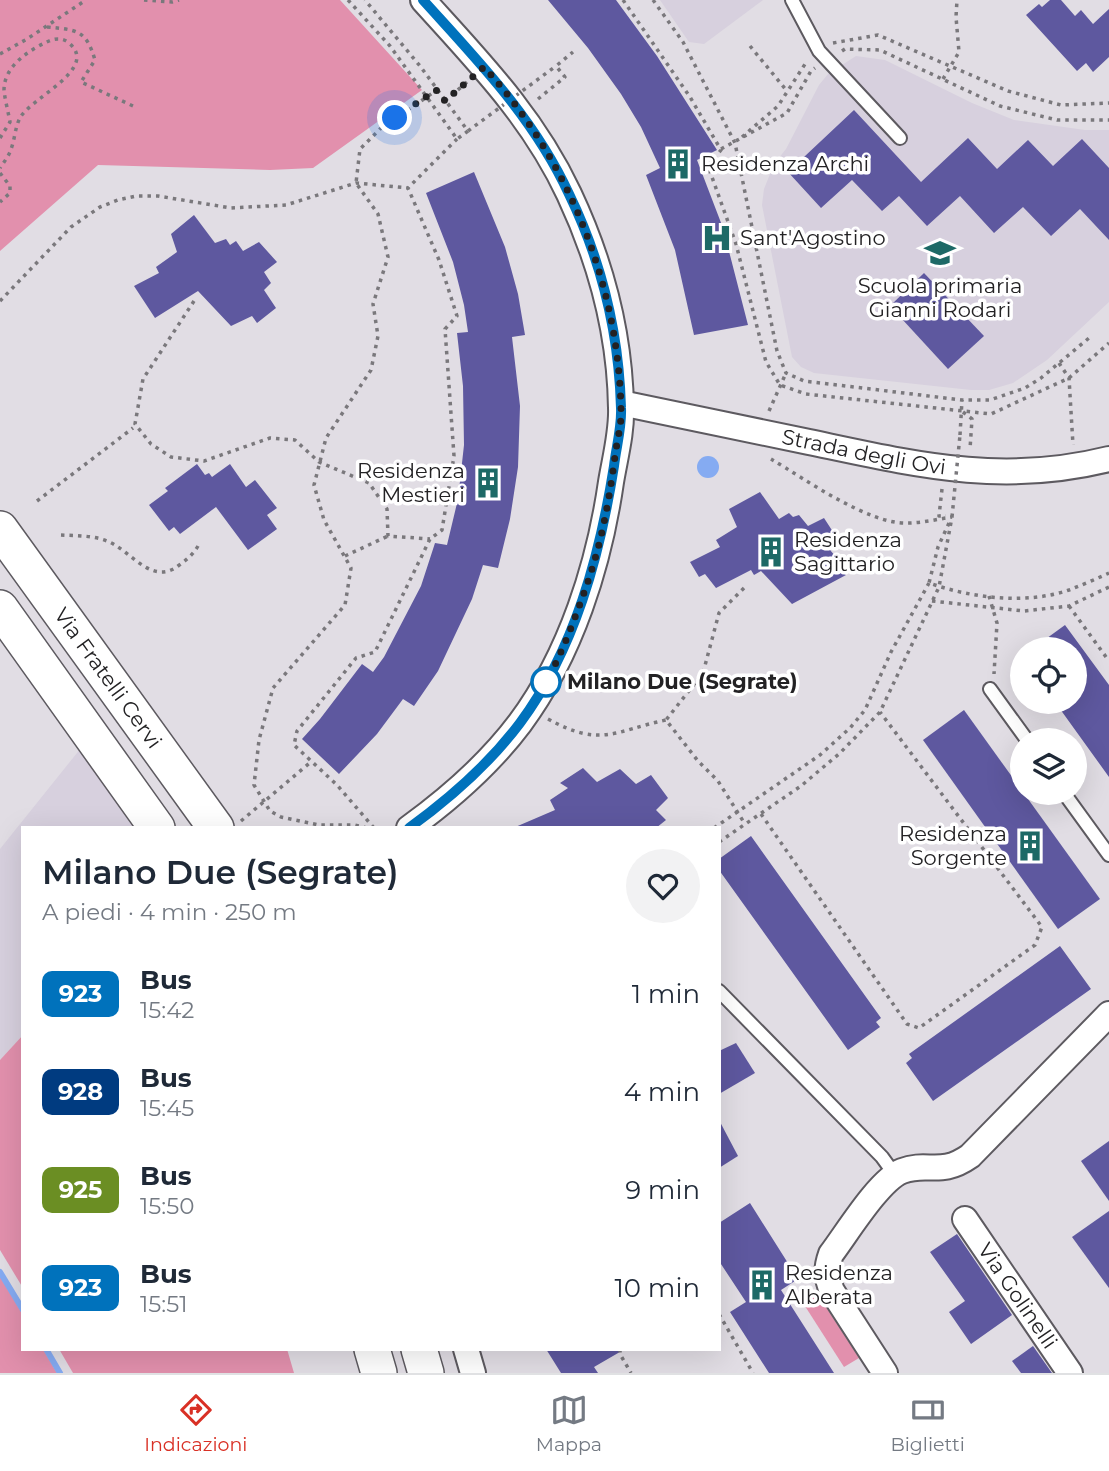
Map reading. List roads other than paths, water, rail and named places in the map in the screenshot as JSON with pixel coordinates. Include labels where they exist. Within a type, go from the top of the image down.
[{"type":"street","points":[[412,826],[448,797],[496,751],[519,724],[554,668],[594,564],[607,512],[621,403],[616,343],[602,281],[584,228],[545,147],[522,112],[423,0]]},
{"type":"street","name":"Strada degli Ovi","points":[[621,403],[956,470],[1003,472],[1073,467],[1109,459]]},
{"type":"street","name":"Via Fratelli Cervi","points":[[0,529],[232,822]]},
{"type":"street","points":[[0,608],[156,826]]},
{"type":"street","points":[[885,1373],[832,1291],[827,1266],[831,1254],[883,1185],[893,1176],[911,1169],[953,1166],[970,1156],[1109,1014]]},
{"type":"street","name":"Via Golinelli","points":[[965,1219],[1070,1373]]},
{"type":"street","points":[[373,1351],[379,1373]]},
{"type":"street","points":[[420,1351],[426,1373]]},
{"type":"street","points":[[467,1351],[473,1373]]},
{"type":"lane","points":[[792,0],[823,56],[901,138]]},
{"type":"lane","points":[[990,689],[1018,728]]},
{"type":"lane","points":[[1074,805],[1109,855]]},
{"type":"lane","points":[[721,993],[882,1157],[893,1176]]},
{"type":"water","points":[[708,456],[716,459],[719,467],[716,475],[708,478],[700,475],[697,467],[700,459]]},
{"type":"waterway","points":[[0,1272],[21,1307]]},
{"type":"waterway","points":[[47,1351],[60,1373]]},
{"type":"place","name":"Residenza Archi","points":[[678,164]]},
{"type":"place","name":"Sant'Agostino","points":[[717,238]]},
{"type":"place","name":"Scuola primaria Gianni Rodari","points":[[940,253]]},
{"type":"place","name":"Residenza Mestieri","points":[[488,483]]},
{"type":"place","name":"Residenza Sagittario","points":[[771,552]]},
{"type":"place","name":"Milano Due (Segrate)","points":[[546,682]]},
{"type":"place","name":"Residenza Sorgente","points":[[1030,846]]},
{"type":"place","name":"Residenza Alberata","points":[[762,1285]]}]
